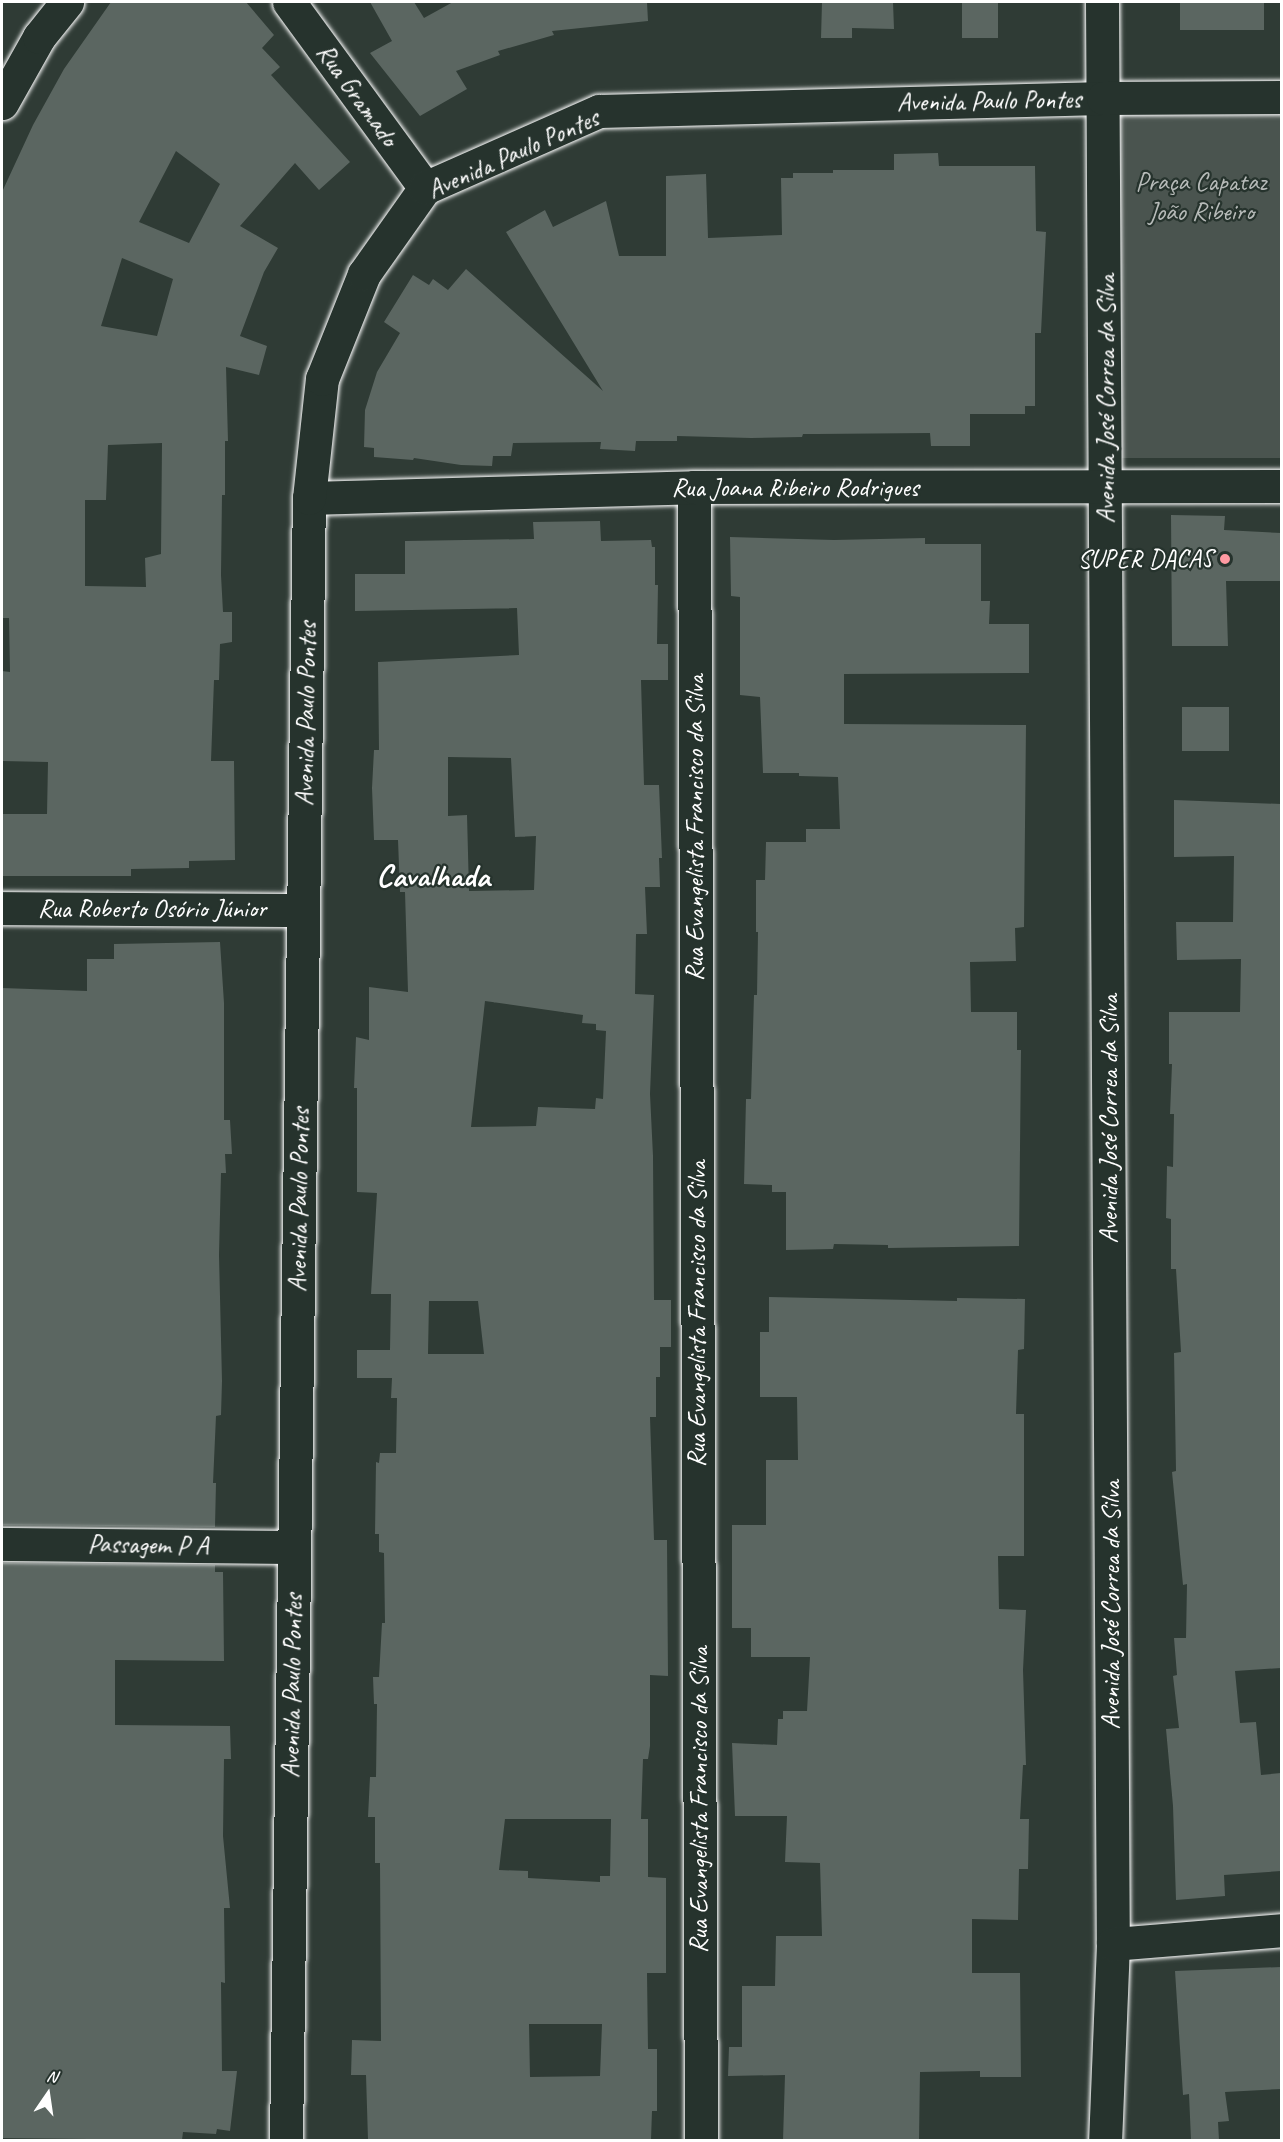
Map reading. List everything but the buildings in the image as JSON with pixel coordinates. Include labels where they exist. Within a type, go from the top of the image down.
[{"type":"street","points":[[2,103],[39,37],[67,2]]},
{"type":"street","name":"Rua Gramado","points":[[289,2],[425,188]]},
{"type":"street","name":"Avenida José Correa da Silva","points":[[1102,2],[1107,488],[1113,1944],[1105,2140]]},
{"type":"street","name":"Avenida Paulo Pontes","points":[[286,2140],[309,498],[322,379],[364,274],[425,188],[599,111],[1103,98],[1281,97]]},
{"type":"street","name":"Rua Joana Ribeiro Rodrigues","points":[[309,498],[694,487],[1281,486]]},
{"type":"street","name":"Rua Evangelista Francisco da Silva","points":[[694,487],[701,2140]]},
{"type":"street","name":"Rua Roberto Osório Júnior","points":[[2,908],[303,909]]},
{"type":"street","name":"Passagem P A","points":[[2,1544],[294,1547]]},
{"type":"street","points":[[1113,1944],[1281,1930]]},
{"type":"green space","name":"Praça Capataz João Ribeiro","points":[[1119,110],[1281,110],[1281,458],[1119,458]]},
{"type":"place","name":"SUPER DACAS","points":[[1225,559]]},
{"type":"district","name":"Cavalhada","points":[[433,876]]}]
